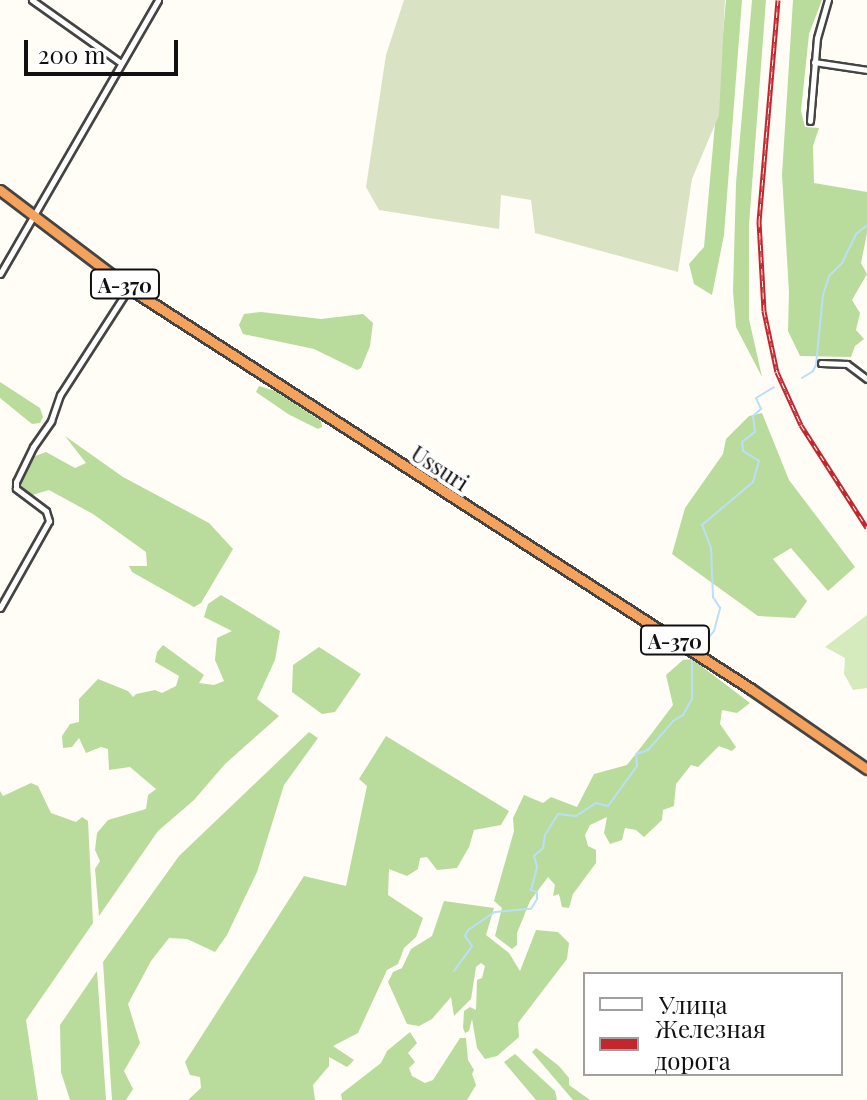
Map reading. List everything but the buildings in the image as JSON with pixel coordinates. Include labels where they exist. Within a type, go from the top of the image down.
[{"type":"highway","name":"Ussuri","points":[[0,190],[129,288],[776,705],[867,769]]},
{"type":"street","points":[[32,0],[121,63]]},
{"type":"street","points":[[0,274],[158,0]]},
{"type":"street","points":[[810,121],[814,62],[828,0]]},
{"type":"street","points":[[814,62],[867,70]]},
{"type":"street","points":[[0,608],[49,521],[46,511],[16,488],[16,482],[33,447],[51,421],[60,395],[129,288]]},
{"type":"street","points":[[821,363],[847,364],[867,379]]},
{"type":"green space","points":[[404,0],[725,0],[719,115],[692,179],[678,272],[535,233],[531,200],[501,195],[499,229],[379,210],[366,187],[386,55]]},
{"type":"green space","points":[[726,0],[742,0],[724,235],[712,295],[694,284],[689,264],[704,247]]},
{"type":"green space","points":[[752,0],[766,0],[749,225],[749,319],[762,377],[736,327],[733,291],[736,183]]},
{"type":"green space","points":[[793,0],[822,0],[809,34],[801,111],[805,127],[819,128],[813,146],[814,183],[867,192],[867,233],[861,263],[867,274],[852,300],[860,313],[856,330],[864,339],[855,346],[851,357],[800,356],[788,331],[789,292],[782,175]]},
{"type":"green space","points":[[261,312],[321,319],[363,314],[373,323],[370,346],[361,368],[357,370],[314,349],[243,334],[239,325],[244,314]]},
{"type":"green space","points":[[0,382],[40,408],[43,417],[40,423],[32,424],[0,398]]},
{"type":"green space","points":[[259,386],[275,391],[321,421],[322,427],[318,429],[288,414],[256,392]]},
{"type":"green space","points":[[762,413],[789,480],[855,567],[828,591],[791,548],[773,559],[807,601],[795,618],[758,616],[672,554],[685,508],[723,454],[726,439],[749,416]]},
{"type":"green space","points":[[65,436],[123,477],[209,523],[233,549],[201,603],[194,607],[132,572],[129,566],[147,566],[146,552],[93,514],[49,490],[29,496],[20,487],[30,458],[46,452],[75,468],[86,463]]},
{"type":"green space","points":[[221,595],[280,631],[275,660],[257,699],[279,716],[225,764],[194,800],[158,831],[99,916],[95,869],[100,861],[95,850],[97,833],[108,820],[146,809],[148,795],[156,789],[130,767],[109,770],[108,749],[101,747],[86,753],[79,738],[72,747],[63,748],[62,736],[70,724],[79,722],[79,699],[98,679],[128,691],[133,697],[155,690],[162,693],[176,686],[179,676],[155,662],[157,652],[163,645],[204,675],[199,683],[214,685],[224,681],[215,660],[217,638],[232,631],[204,617],[208,604]]},
{"type":"green space","points":[[867,615],[867,688],[853,690],[844,674],[845,658],[825,647]]},
{"type":"green space","points":[[319,647],[361,674],[335,712],[322,714],[292,692],[293,665]]},
{"type":"green space","points":[[692,659],[750,703],[737,713],[722,710],[720,724],[736,747],[732,751],[719,746],[698,767],[691,765],[676,784],[674,806],[663,810],[662,820],[644,837],[636,830],[625,828],[622,840],[610,844],[604,833],[607,817],[590,825],[585,835],[588,846],[596,850],[596,863],[573,894],[569,908],[562,907],[559,894],[553,896],[555,885],[548,877],[530,901],[517,933],[517,945],[512,949],[495,936],[502,908],[494,901],[514,831],[513,818],[524,795],[543,803],[551,797],[577,807],[594,774],[627,765],[652,733],[673,705],[666,675],[683,660]]},
{"type":"green space","points":[[309,732],[318,738],[284,785],[257,872],[227,935],[215,952],[187,939],[169,938],[151,961],[128,1004],[140,1043],[124,1071],[133,1089],[126,1100],[112,1100],[103,962],[179,856]]},
{"type":"green space","points":[[386,736],[509,811],[501,825],[474,830],[457,868],[437,870],[427,857],[420,858],[418,869],[407,876],[389,869],[388,895],[423,918],[416,937],[404,948],[398,964],[387,970],[358,1033],[333,1046],[354,1060],[347,1067],[329,1057],[329,1066],[313,1085],[315,1100],[188,1100],[201,1088],[200,1077],[190,1075],[185,1062],[304,876],[346,886],[367,786],[359,779]]},
{"type":"green space","points":[[31,783],[38,786],[51,813],[76,822],[82,817],[88,821],[93,923],[26,1020],[38,1100],[0,1100],[0,791],[3,796]]},
{"type":"green space","points":[[444,901],[494,908],[486,935],[509,953],[520,971],[536,930],[558,932],[569,943],[567,959],[518,1023],[519,1037],[497,1056],[485,1059],[477,1048],[472,1019],[469,1031],[465,1033],[463,1028],[464,1011],[470,1007],[476,1010],[477,980],[482,978],[485,966],[481,963],[476,967],[471,999],[454,1016],[451,997],[432,1019],[419,1026],[407,1024],[388,982],[393,972],[402,968],[411,949],[432,936]]},
{"type":"green space","points":[[97,971],[106,1100],[70,1100],[61,1072],[60,1025]]},
{"type":"green space","points":[[410,1032],[417,1043],[408,1053],[415,1062],[409,1068],[412,1076],[425,1083],[433,1080],[460,1038],[466,1038],[468,1060],[474,1070],[472,1074],[476,1085],[467,1100],[342,1100],[341,1094],[381,1063],[387,1051]]},
{"type":"green space","points":[[536,1048],[559,1066],[569,1078],[569,1085],[590,1100],[573,1100],[532,1052]]},
{"type":"green space","points":[[515,1054],[555,1091],[557,1100],[536,1100],[504,1062]]},
{"type":"waterway","points":[[802,378],[816,365],[823,295],[829,276],[842,263],[856,234],[867,225]]},
{"type":"waterway","points":[[702,645],[714,631],[720,608],[713,597],[711,548],[702,525],[753,482],[759,461],[743,451],[742,442],[755,432],[753,416],[761,409],[756,398],[774,387]]},
{"type":"waterway","points":[[454,971],[472,946],[465,936],[468,930],[495,912],[531,909],[537,899],[537,892],[531,890],[537,867],[534,856],[543,848],[545,835],[558,814],[576,816],[596,803],[608,806],[637,766],[636,754],[648,750],[673,721],[683,715],[692,699],[692,660]]},
{"type":"railway","points":[[778,0],[759,221],[764,311],[777,372],[801,425],[867,528]]}]
